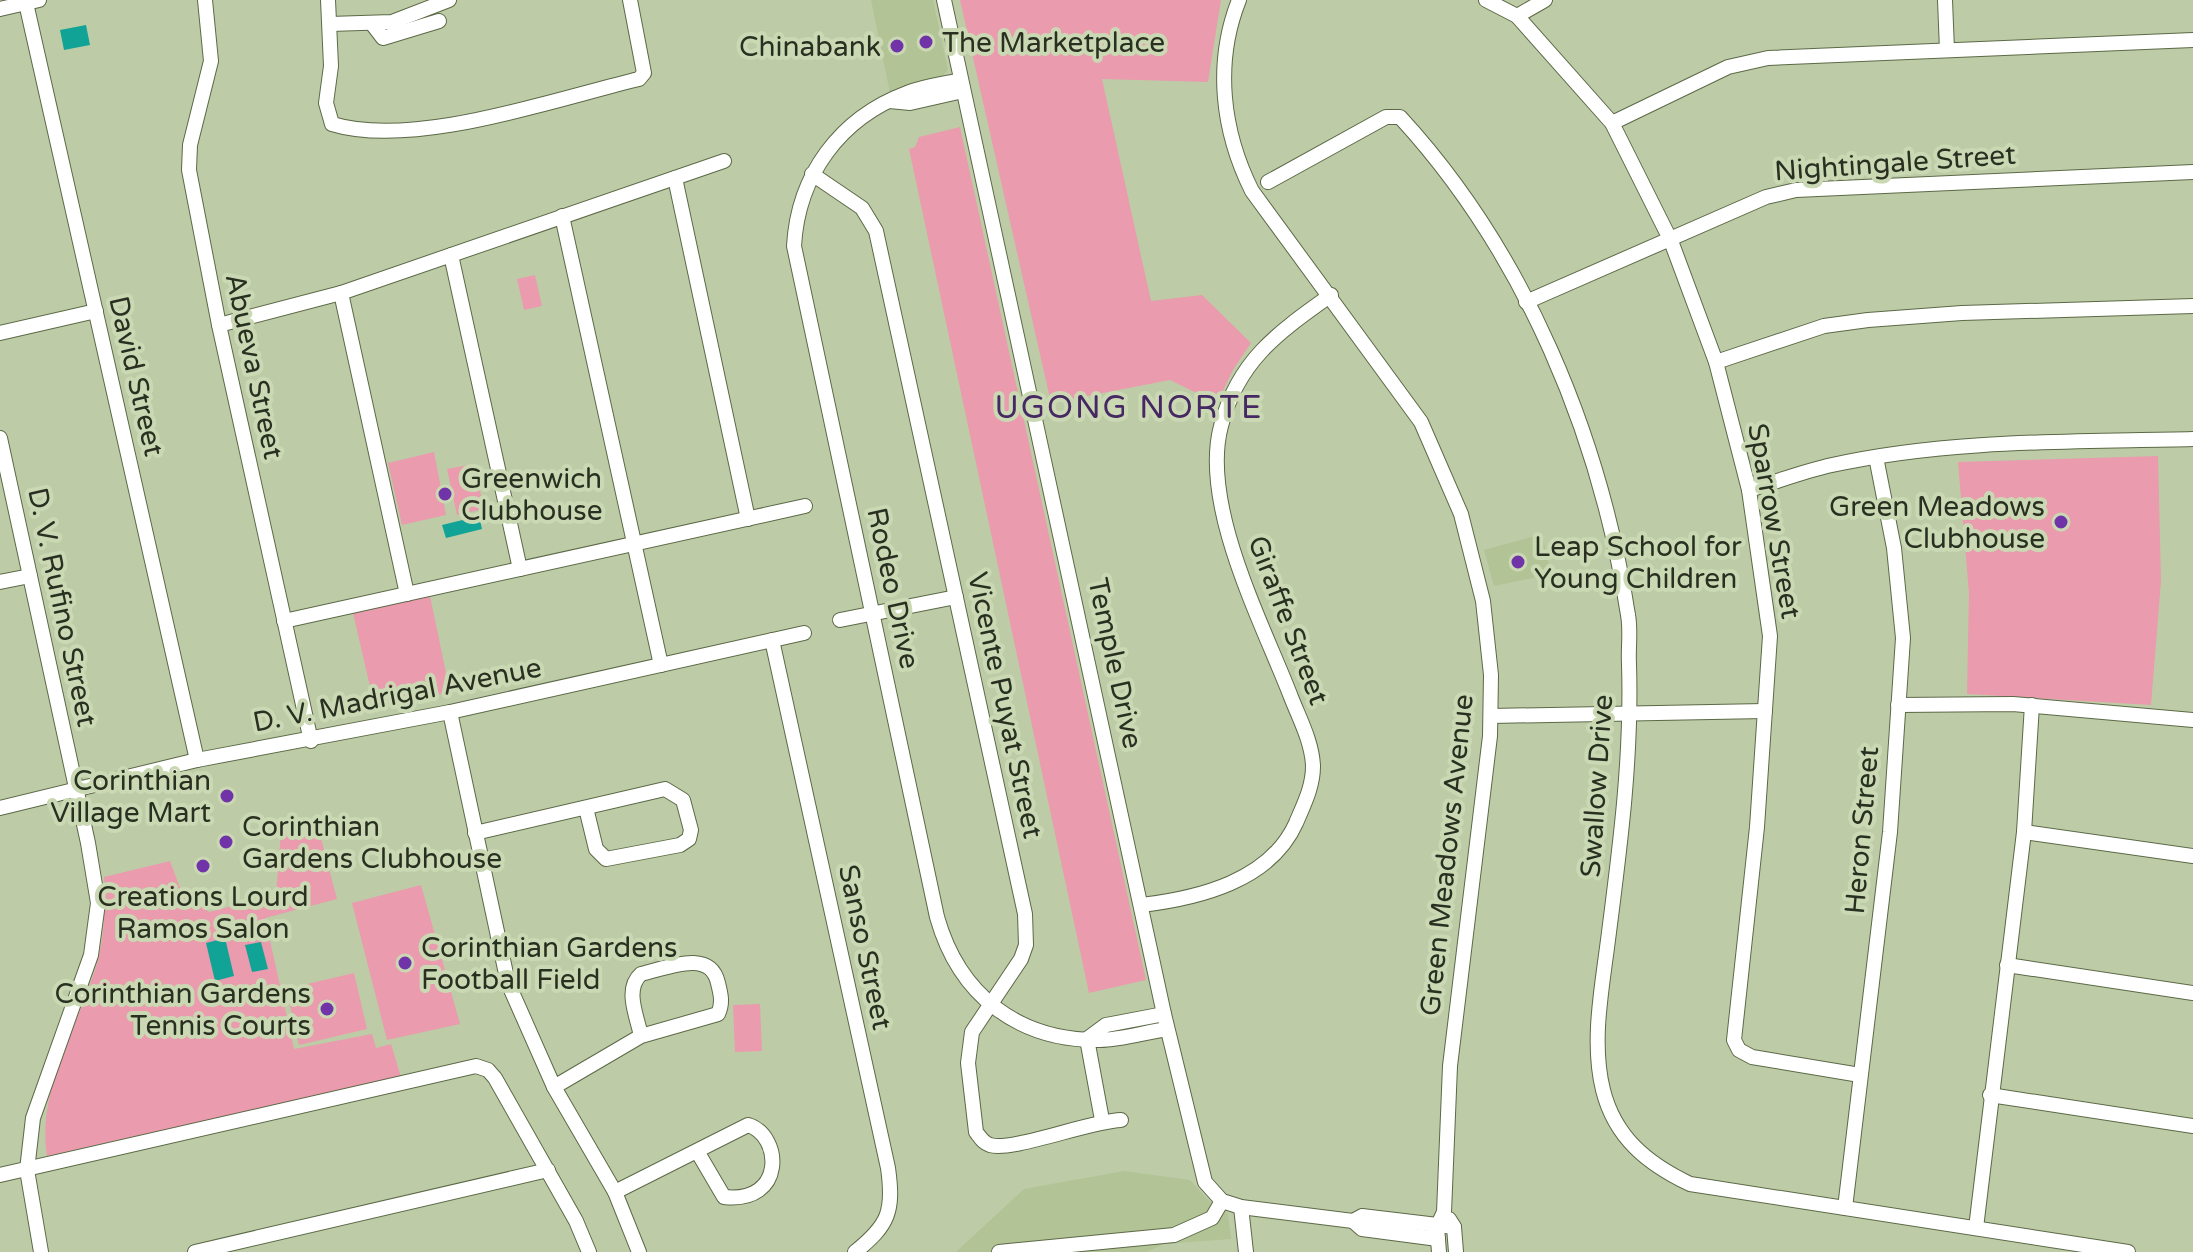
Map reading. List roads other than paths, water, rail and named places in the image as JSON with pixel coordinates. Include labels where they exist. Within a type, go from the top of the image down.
[{"type":"street","name":"Abueva Street","points":[[205,0],[211,61],[190,145],[189,170],[219,325],[311,741]]},
{"type":"street","points":[[328,0],[328,116],[332,124],[344,128],[402,132],[444,126],[639,79],[644,73],[630,0]]},
{"type":"street","points":[[330,24],[392,22],[449,0]]},
{"type":"street","name":"Temple Drive","points":[[944,0],[1165,1021],[1205,1182],[1222,1201]]},
{"type":"street","name":"Green Meadows Avenue","points":[[1239,0],[1225,50],[1224,87],[1228,127],[1238,163],[1252,191],[1421,422],[1443,468],[1469,543],[1483,601],[1491,712],[1450,1066],[1444,1212],[1438,1239]]},
{"type":"street","name":"Sparrow Street","points":[[1486,0],[1517,16],[1612,123],[1671,241],[1716,362],[1749,490],[1770,636],[1757,827],[1734,1040],[1739,1050],[1752,1057],[1860,1075]]},
{"type":"street","points":[[1517,16],[1545,0]]},
{"type":"street","points":[[1945,0],[1947,50]]},
{"type":"street","points":[[0,9],[33,2]]},
{"type":"street","name":"David Street","points":[[33,2],[96,311],[197,760]]},
{"type":"street","points":[[373,25],[383,38],[439,21]]},
{"type":"street","points":[[1612,123],[1728,67],[1768,58],[2193,40]]},
{"type":"street","name":"Rodeo Drive","points":[[962,86],[890,101],[857,119],[843,132],[812,174],[796,221],[796,263],[943,937],[961,974],[990,1004],[1046,1035],[1087,1039]]},
{"type":"street","name":"Swallow Drive","points":[[1268,182],[1395,115],[1442,163],[1486,229],[1526,302],[1574,406],[1610,514],[1629,620],[1632,712],[1628,784],[1599,1011],[1603,1090],[1616,1123],[1656,1168],[1690,1184],[2128,1252]]},
{"type":"street","points":[[219,325],[341,293],[724,161]]},
{"type":"street","name":"Nightingale Street","points":[[1526,302],[1766,197],[1796,190],[2193,172]]},
{"type":"street","name":"Vicente Puyat Street","points":[[812,174],[862,208],[876,231],[1027,930],[1021,959],[972,1032],[968,1048],[976,1132],[984,1142],[1001,1146],[1102,1120],[1121,1120]]},
{"type":"street","points":[[675,178],[748,519]]},
{"type":"street","points":[[562,216],[661,665]]},
{"type":"street","points":[[451,255],[520,569]]},
{"type":"street","points":[[341,293],[407,594]]},
{"type":"street","name":"Giraffe Street","points":[[1142,905],[1209,892],[1245,876],[1273,856],[1290,836],[1311,787],[1310,745],[1230,542],[1216,469],[1221,424],[1252,357],[1331,295]]},
{"type":"street","points":[[1716,362],[1824,326],[1868,320],[2193,306]]},
{"type":"street","points":[[0,333],[96,311]]},
{"type":"street","name":"D. V. Rufino Street","points":[[0,438],[2,459],[77,791],[94,877],[97,920],[87,973],[33,1118],[27,1170],[41,1252]]},
{"type":"street","points":[[1749,490],[1829,466],[1876,457],[2059,442],[2193,439]]},
{"type":"street","name":"Heron Street","points":[[1845,1208],[1890,832],[1903,638],[1894,548],[1876,457]]},
{"type":"street","points":[[284,621],[805,506]]},
{"type":"street","points":[[0,582],[30,576]]},
{"type":"street","points":[[840,620],[956,597]]},
{"type":"street","name":"D. V. Madrigal Avenue","points":[[0,808],[197,760],[311,741],[450,712],[804,633]]},
{"type":"street","name":"Sanso Street","points":[[772,640],[892,1196],[888,1216],[875,1236],[855,1252]]},
{"type":"street","points":[[1898,705],[2032,705],[2193,720]]},
{"type":"street","points":[[1976,1228],[2024,832],[2032,705]]},
{"type":"street","points":[[1491,712],[1765,711]]},
{"type":"street","points":[[450,712],[508,983],[554,1087],[615,1192],[639,1252]]},
{"type":"street","points":[[475,833],[586,808],[672,790],[683,800],[691,830],[689,839],[680,845],[606,859],[596,849],[586,808]]},
{"type":"street","points":[[2024,832],[2193,856]]},
{"type":"street","points":[[554,1087],[641,1036],[718,1014],[722,999],[715,971],[700,962],[641,974],[634,980],[631,991],[641,1036]]},
{"type":"street","points":[[2007,965],[2193,993]]},
{"type":"street","points":[[1102,1120],[1087,1039],[1106,1025],[1165,1021]]},
{"type":"street","points":[[0,1175],[476,1066],[488,1070],[548,1170],[589,1252]]},
{"type":"street","points":[[1990,1095],[2193,1126]]},
{"type":"street","points":[[615,1192],[743,1125],[754,1126],[768,1143],[771,1177],[768,1185],[752,1195],[724,1197],[697,1151]]},
{"type":"street","points":[[195,1252],[548,1170]]},
{"type":"street","points":[[999,1252],[1174,1235],[1212,1218],[1222,1201],[1241,1207],[1353,1221],[1362,1229],[1438,1239],[1454,1227]]},
{"type":"street","points":[[1241,1207],[1246,1252]]},
{"type":"street","points":[[1444,1212],[1454,1227],[1456,1252]]},
{"type":"water","points":[[86,25],[90,45],[64,50],[60,30]]},
{"type":"water","points":[[479,516],[482,529],[446,538],[442,525]]},
{"type":"water","points":[[225,938],[234,976],[215,981],[206,943]]},
{"type":"water","points":[[261,942],[268,969],[252,972],[245,945]]},
{"type":"place","name":"The Marketplace","points":[[926,42]]},
{"type":"place","name":"Chinabank","points":[[897,46]]},
{"type":"place","name":"Greenwich Clubhouse","points":[[445,494]]},
{"type":"place","name":"Green Meadows Clubhouse","points":[[2061,522]]},
{"type":"place","name":"Leap School for Young Children","points":[[1518,562]]},
{"type":"place","name":"Corinthian Village Mart","points":[[227,796]]},
{"type":"place","name":"Corinthian Gardens Clubhouse","points":[[226,842]]},
{"type":"place","name":"Creations Lourd Ramos Salon","points":[[203,866]]},
{"type":"place","name":"Corinthian Gardens Football Field","points":[[405,963]]},
{"type":"place","name":"Corinthian Gardens Tennis Courts","points":[[327,1009]]},
{"type":"district","name":"UGONG NORTE","points":[[1129,407]]}]
